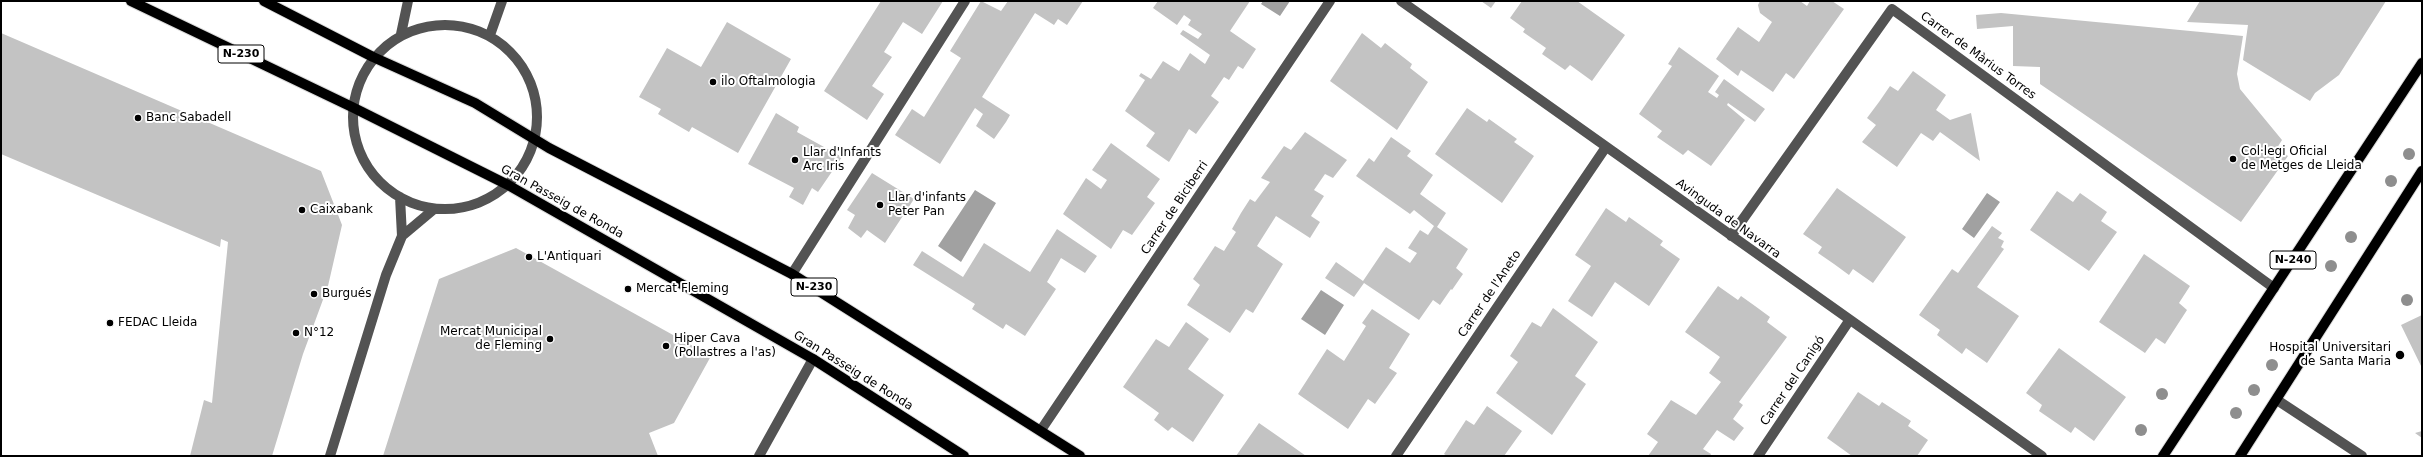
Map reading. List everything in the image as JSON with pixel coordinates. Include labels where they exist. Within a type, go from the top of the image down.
[{"type":"main road","name":"Gran Passeig de Ronda","points":[[131,1],[352,107],[508,185],[813,359],[960,455]]},
{"type":"main road","name":"N-230","points":[[264,1],[373,57],[475,103],[535,141],[792,274],[1080,456]]},
{"type":"main road","name":"N-240","points":[[2163,456],[2422,63]]},
{"type":"main road","points":[[2240,456],[2422,171]]},
{"type":"street","points":[[401,34],[408,1]]},
{"type":"street","points":[[490,36],[502,1]]},
{"type":"street","points":[[792,274],[965,1]]},
{"type":"street","name":"Carrer de Biciberri","points":[[1041,430],[1330,1]]},
{"type":"street","name":"Avinguda de Navarra","points":[[1401,1],[1849,321],[2042,456]]},
{"type":"street","name":"Carrer de Màrius Torres","points":[[1730,236],[1892,9],[2274,288]]},
{"type":"street","points":[[432,24],[473,28],[490,36],[507,48],[519,60],[530,80],[537,108],[535,141],[527,160],[508,185],[474,206],[433,210],[400,198],[381,185],[367,169],[354,139],[352,107],[357,85],[373,57],[401,34],[432,24]]},
{"type":"street","name":"Carrer de l'Aneto","points":[[1396,456],[1606,147]]},
{"type":"street","points":[[330,456],[386,275],[402,236],[400,198]]},
{"type":"street","points":[[402,236],[433,210]]},
{"type":"street","name":"Carrer del Canigó","points":[[1758,456],[1849,321]]},
{"type":"street","points":[[759,456],[813,359]]},
{"type":"street","points":[[2277,400],[2362,456]]},
{"type":"shaded area","points":[[1263,1],[1290,1],[1280,16],[1261,4]]},
{"type":"shaded area","points":[[975,190],[996,203],[961,262],[938,246]]},
{"type":"shaded area","points":[[1987,193],[2000,202],[1974,238],[1962,229]]},
{"type":"shaded area","points":[[1321,290],[1344,305],[1325,335],[1301,319]]},
{"type":"building","points":[[881,1],[943,1],[922,34],[903,22],[884,52],[892,57],[872,86],[884,94],[867,120],[824,91]]},
{"type":"building","points":[[981,1],[1001,11],[1008,1],[1083,1],[1067,25],[1058,19],[1054,25],[1035,13],[982,97],[1010,115],[1006,122],[994,139],[976,126],[983,114],[975,108],[940,164],[895,135],[912,109],[924,117],[961,58],[950,51]]},
{"type":"building","points":[[1158,1],[1250,1],[1230,31],[1256,49],[1243,69],[1238,66],[1229,80],[1224,77],[1211,96],[1219,102],[1196,134],[1189,129],[1169,162],[1146,146],[1155,133],[1125,111],[1145,80],[1139,76],[1141,73],[1151,79],[1163,61],[1179,71],[1190,53],[1205,64],[1210,55],[1180,34],[1183,30],[1198,39],[1202,34],[1188,25],[1191,20],[1184,15],[1177,25],[1153,8]]},
{"type":"building","points":[[1481,1],[1496,1],[1491,8]]},
{"type":"building","points":[[1522,1],[1577,1],[1625,35],[1592,81],[1570,65],[1565,70],[1542,54],[1546,48],[1523,32],[1525,29],[1510,18]]},
{"type":"building","points":[[1760,1],[1800,1],[1807,6],[1810,1],[1832,1],[1844,9],[1794,79],[1786,73],[1773,92],[1741,70],[1738,76],[1716,59],[1738,27],[1759,42],[1772,22],[1760,13],[1758,5]]},
{"type":"building","points":[[2200,1],[2386,1],[2339,75],[2315,93],[2310,101],[2243,60],[2248,25],[2187,22]]},
{"type":"building","points":[[2001,13],[2243,36],[2237,74],[2240,89],[2282,140],[2277,148],[2288,156],[2241,222],[2040,84],[2040,67],[2013,66],[2013,26],[1977,29],[1976,15]]},
{"type":"building","name":"ilo Oftalmologia","points":[[727,22],[791,59],[738,153],[692,127],[689,132],[658,114],[661,109],[639,97],[667,48],[701,67]]},
{"type":"building","points":[[1,33],[321,171],[342,225],[328,286],[303,354],[272,456],[190,456],[204,400],[212,403],[228,242],[221,239],[220,247],[1,154]]},
{"type":"building","points":[[1362,33],[1381,48],[1385,43],[1412,64],[1410,68],[1428,82],[1397,130],[1330,81]]},
{"type":"building","points":[[1679,47],[1719,76],[1708,92],[1717,98],[1719,95],[1715,92],[1724,79],[1765,109],[1755,122],[1728,103],[1727,105],[1745,120],[1711,166],[1688,150],[1683,155],[1657,137],[1662,131],[1639,114],[1672,66],[1668,64]]},
{"type":"building","points":[[1913,71],[1946,95],[1936,110],[1950,120],[1971,113],[1980,161],[1940,132],[1933,141],[1921,133],[1897,167],[1862,142],[1876,125],[1867,118],[1890,86],[1898,91]]},
{"type":"building","points":[[1467,108],[1487,122],[1489,119],[1517,139],[1514,142],[1534,156],[1502,203],[1435,154]]},
{"type":"building","name":"Llar d'Infants Arc Iris","points":[[776,113],[799,127],[797,132],[842,157],[818,192],[812,188],[803,205],[789,197],[794,188],[748,164]]},
{"type":"building","points":[[1305,132],[1347,160],[1333,178],[1325,174],[1314,190],[1324,196],[1311,216],[1320,222],[1310,238],[1276,216],[1257,246],[1283,264],[1253,313],[1246,309],[1230,333],[1187,305],[1200,285],[1193,279],[1215,246],[1224,251],[1236,232],[1232,229],[1250,199],[1255,202],[1270,182],[1261,178],[1284,146],[1291,150]]},
{"type":"building","points":[[1391,137],[1411,151],[1407,156],[1433,175],[1420,194],[1446,213],[1437,227],[1468,249],[1456,268],[1463,274],[1452,290],[1451,289],[1440,305],[1433,300],[1419,320],[1364,283],[1354,297],[1325,278],[1336,262],[1363,281],[1386,247],[1410,263],[1417,253],[1408,248],[1420,230],[1428,235],[1434,226],[1414,210],[1410,214],[1356,176],[1369,158],[1374,162]]},
{"type":"building","points":[[1111,143],[1160,179],[1147,197],[1155,203],[1132,235],[1123,230],[1111,249],[1063,214],[1086,178],[1101,189],[1107,180],[1092,170]]},
{"type":"building","name":"Llar d'infants Peter Pan","points":[[872,173],[914,199],[885,243],[867,230],[861,238],[848,228],[855,215],[847,210]]},
{"type":"building","points":[[1837,188],[1906,237],[1873,283],[1853,269],[1849,275],[1818,253],[1822,247],[1803,234]]},
{"type":"building","points":[[2057,191],[2073,202],[2080,193],[2107,212],[2101,221],[2117,232],[2089,271],[2030,230]]},
{"type":"building","points":[[1606,208],[1626,222],[1629,217],[1663,241],[1660,245],[1680,259],[1649,306],[1615,282],[1592,317],[1568,301],[1591,266],[1575,255]]},
{"type":"building","points":[[1992,226],[2002,233],[1998,238],[2004,241],[2001,247],[2004,249],[1977,287],[2019,316],[1987,363],[1966,348],[1962,354],[1937,335],[1940,330],[1919,315],[1952,269],[1958,273]]},
{"type":"building","points":[[1057,229],[1097,256],[1085,273],[1061,258],[1047,282],[1056,289],[1025,336],[1006,324],[1003,329],[972,309],[975,304],[913,265],[922,251],[963,277],[984,243],[1030,272]]},
{"type":"building","name":"Mercat Municipal de Fleming","points":[[516,248],[711,356],[674,423],[649,433],[658,456],[383,456],[439,279]]},
{"type":"building","points":[[2144,254],[2190,286],[2179,303],[2187,310],[2165,344],[2156,338],[2145,353],[2099,322]]},
{"type":"building","points":[[1718,286],[1738,300],[1741,296],[1770,317],[1767,322],[1787,337],[1739,402],[1743,405],[1733,419],[1744,428],[1734,441],[1717,430],[1703,449],[1711,454],[1710,456],[1648,456],[1658,442],[1647,434],[1671,400],[1696,415],[1721,382],[1709,373],[1720,357],[1685,332]]},
{"type":"building","points":[[1553,308],[1598,342],[1575,376],[1586,384],[1552,435],[1496,393],[1518,362],[1510,356],[1532,322],[1541,327]]},
{"type":"building","points":[[1372,309],[1410,334],[1389,368],[1397,373],[1375,404],[1368,399],[1348,429],[1298,394],[1327,349],[1344,361],[1366,326],[1362,323]]},
{"type":"building","points":[[2422,315],[2422,368],[2401,325]]},
{"type":"building","points":[[1186,322],[1209,339],[1188,369],[1224,395],[1193,442],[1172,427],[1168,431],[1154,420],[1159,413],[1123,387],[1156,339],[1169,347]]},
{"type":"building","points":[[2059,348],[2126,397],[2094,441],[2075,427],[2071,433],[2039,411],[2042,405],[2026,393]]},
{"type":"building","points":[[1858,392],[1879,406],[1882,402],[1911,421],[1908,426],[1928,440],[1917,456],[1852,456],[1827,438]]},
{"type":"building","points":[[1487,406],[1522,431],[1504,456],[1447,456],[1444,454],[1466,420],[1474,425]]},
{"type":"building","points":[[1259,423],[1292,446],[1306,456],[1236,456]]},
{"type":"building","points":[[2422,431],[2422,438],[2415,433]]},
{"type":"place","name":"ilo Oftalmologia","points":[[713,82]]},
{"type":"place","name":"Banc Sabadell","points":[[138,118]]},
{"type":"place","name":"Col·legi Oficial de Metges de Lleida","points":[[2233,159]]},
{"type":"place","name":"Llar d'Infants Arc Iris","points":[[795,160]]},
{"type":"place","name":"Llar d'infants Peter Pan","points":[[880,205]]},
{"type":"place","name":"Caixabank","points":[[302,210]]},
{"type":"place","name":"L'Antiquari","points":[[529,257]]},
{"type":"place","name":"Mercat Fleming","points":[[628,289]]},
{"type":"place","name":"Burgués","points":[[314,294]]},
{"type":"place","name":"FEDAC Lleida","points":[[110,323]]},
{"type":"place","name":"N°12","points":[[296,333]]},
{"type":"place","name":"Mercat Municipal de Fleming","points":[[550,339]]},
{"type":"place","name":"Hiper Cava (Pollastres a l'as)","points":[[666,346]]},
{"type":"place","name":"Hospital Universitari de Santa Maria","points":[[2400,355]]}]
